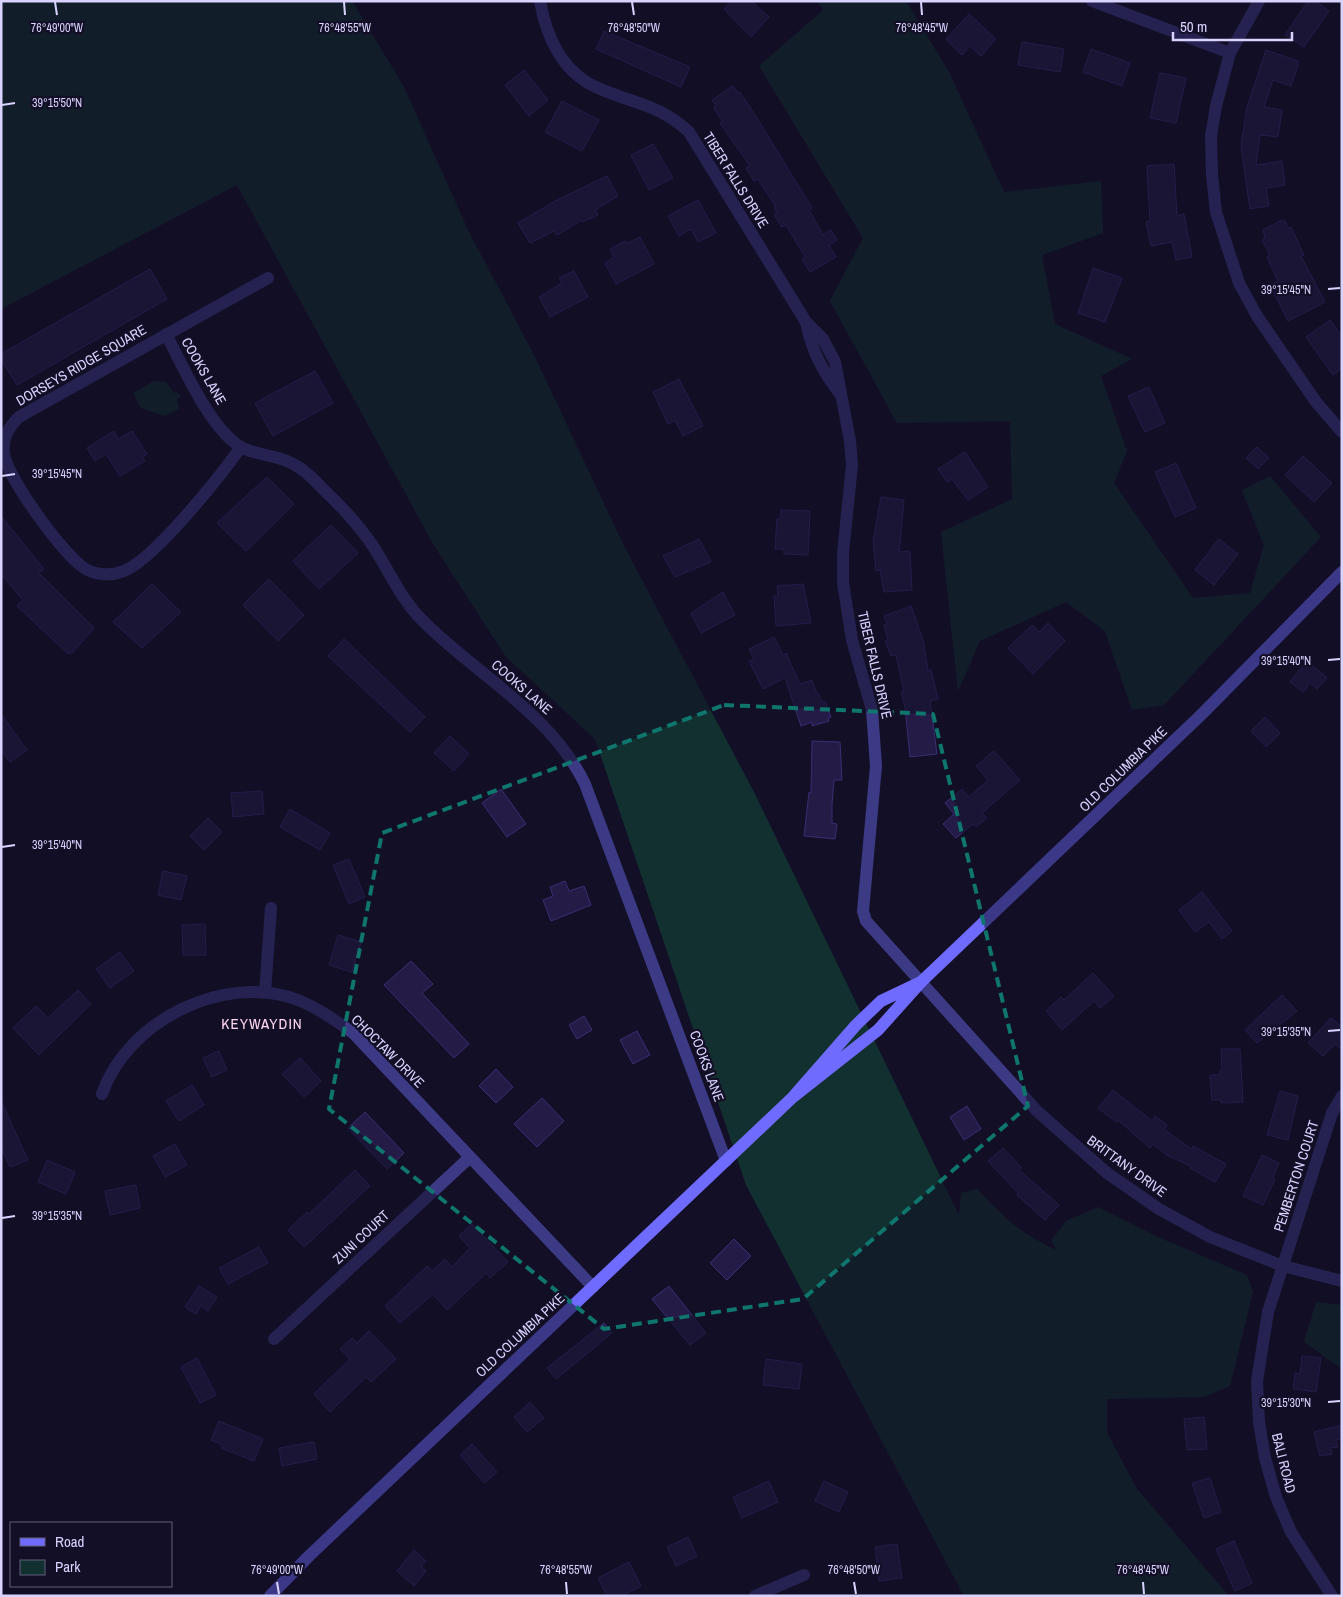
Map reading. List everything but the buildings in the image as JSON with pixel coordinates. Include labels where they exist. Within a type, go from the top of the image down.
[{"type":"street","name":"TIBER FALLS DRIVE","points":[[540,1],[549,38],[558,53],[581,77],[595,87],[660,110],[689,132],[806,322],[818,333],[831,351],[850,440],[852,465],[843,553],[843,583],[850,630],[871,707],[875,736],[876,774],[863,911],[866,921],[872,930],[920,982]]},
{"type":"street","points":[[1092,1],[1230,53]]},
{"type":"street","points":[[1259,1],[1230,53],[1216,106],[1211,136],[1212,175],[1216,212],[1239,283],[1257,316],[1316,402],[1342,432]]},
{"type":"street","name":"DORSEYS RIDGE SQUARE","points":[[241,447],[209,492],[139,563],[120,573],[96,573],[84,568],[62,546],[36,513],[8,466],[4,455],[5,435],[10,425],[19,417],[268,278]]},
{"type":"street","name":"COOKS LANE","points":[[166,334],[206,408],[228,436],[241,447],[286,461],[304,470],[350,517],[373,546],[395,586],[421,619],[551,732],[576,764],[586,784],[726,1161]]},
{"type":"street","name":"OLD COLUMBIA PIKE","points":[[793,1097],[878,1030],[920,982],[1202,714],[1342,572]]},
{"type":"street","points":[[265,993],[271,908]]},
{"type":"street","name":"OLD COLUMBIA PIKE","points":[[270,1596],[793,1097],[856,1025],[881,1001],[920,982]]},
{"type":"street","name":"BRITTANY DRIVE","points":[[920,982],[1037,1111],[1107,1173],[1159,1209],[1210,1237],[1283,1266],[1342,1281]]},
{"type":"street","name":"CHOCTAW DRIVE","points":[[102,1094],[115,1064],[126,1050],[154,1026],[176,1012],[206,999],[239,992],[265,993],[297,1000],[328,1015],[353,1033],[469,1158],[593,1287]]},
{"type":"street","name":"PEMBERTON COURT","points":[[1283,1266],[1332,1113],[1342,1096]]},
{"type":"street","name":"ZUNI COURT","points":[[274,1339],[469,1158]]},
{"type":"street","name":"BALI ROAD","points":[[1283,1266],[1268,1312],[1261,1348],[1257,1381],[1259,1422],[1265,1458],[1280,1506],[1291,1532],[1332,1596]]},
{"type":"street","points":[[755,1596],[804,1575]]},
{"type":"highlighted area","points":[[724,705],[933,714],[1028,1106],[803,1299],[604,1329],[329,1109],[382,833]]},
{"type":"green space","points":[[1,1],[352,1],[404,87],[468,230],[534,355],[624,546],[754,792],[959,1215],[961,1193],[977,1189],[1013,1224],[1033,1238],[1057,1250],[1051,1241],[1066,1221],[1098,1207],[1158,1237],[1247,1275],[1253,1292],[1230,1386],[1204,1397],[1107,1399],[1107,1433],[1137,1489],[1229,1596],[964,1596],[746,1185],[595,739],[506,657],[433,544],[237,185],[1,309]]},
{"type":"green space","points":[[818,1],[906,1],[949,72],[1004,192],[1101,181],[1103,233],[1042,255],[1055,324],[1132,359],[1101,376],[1127,451],[1114,483],[1193,598],[1250,593],[1264,545],[1242,490],[1270,476],[1321,537],[1164,705],[1132,710],[1105,631],[1066,602],[980,641],[958,691],[941,532],[1012,499],[1010,421],[897,423],[830,301],[863,238],[759,66],[823,10]]},
{"type":"green space","points":[[154,381],[166,382],[174,393],[178,392],[181,397],[177,399],[179,409],[165,416],[141,408],[133,393]]},
{"type":"green space","points":[[1316,1302],[1342,1305],[1342,1369],[1304,1342]]},
{"type":"district","name":"KEYWAYDIN","points":[[262,1023]]}]
